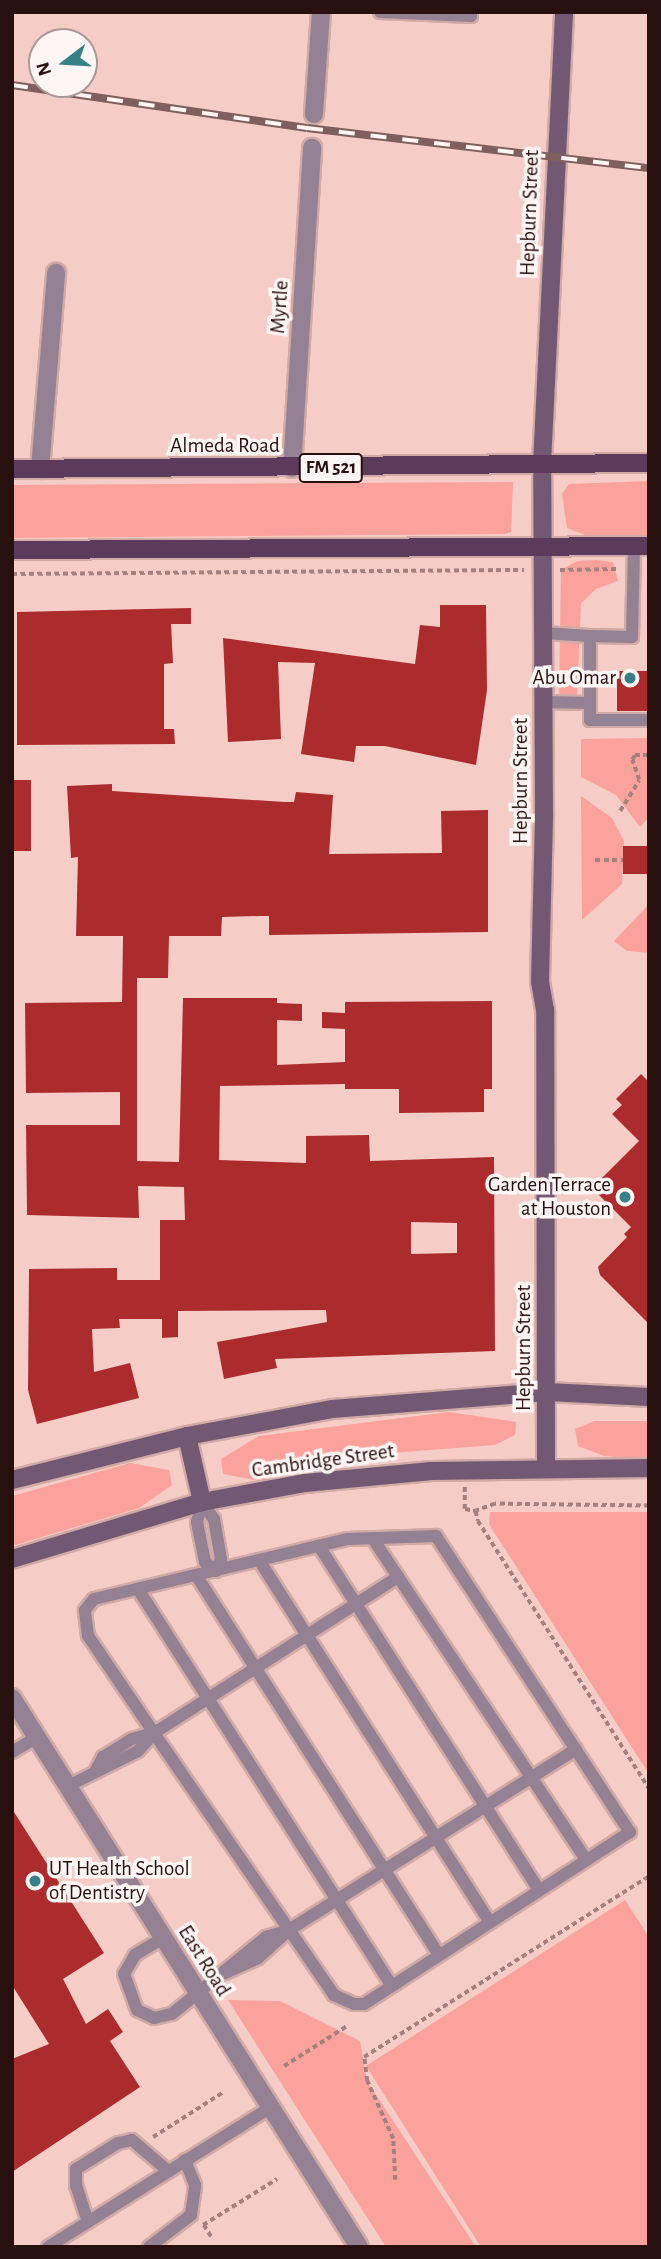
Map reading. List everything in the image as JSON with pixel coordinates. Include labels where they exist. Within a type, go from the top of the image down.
[{"type":"main road","name":"Almeda Road","points":[[12,469],[649,463]]},
{"type":"main road","points":[[12,550],[641,546]]},
{"type":"street","points":[[314,114],[321,12]]},
{"type":"street","name":"Hepburn Street","points":[[546,1466],[545,1010],[540,981],[545,547],[542,464],[564,12]]},
{"type":"street","name":"Myrtle","points":[[292,468],[312,148]]},
{"type":"street","points":[[40,469],[56,273]]},
{"type":"street","points":[[12,1480],[187,1436],[332,1409],[547,1392],[649,1397]]},
{"type":"street","points":[[187,1436],[202,1502]]},
{"type":"street","name":"Cambridge Street","points":[[12,1559],[202,1502],[382,1473],[546,1466],[649,1468]]},
{"type":"street","name":"East Road","points":[[12,1698],[359,2247]]},
{"type":"lane","points":[[380,12],[471,16],[471,12]]},
{"type":"lane","points":[[544,633],[632,637],[634,569],[641,546]]},
{"type":"lane","points":[[590,636],[590,720],[649,720]]},
{"type":"lane","points":[[544,702],[590,703]]},
{"type":"lane","points":[[202,1502],[197,1522],[205,1562],[216,1570]]},
{"type":"lane","points":[[436,1536],[630,1832],[364,2004],[343,2001],[289,1930],[154,1733],[88,1636],[84,1623],[85,1609],[94,1599],[216,1570],[319,1546],[373,1539],[436,1536]]},
{"type":"lane","points":[[373,1539],[586,1859]]},
{"type":"lane","points":[[319,1546],[539,1889]]},
{"type":"lane","points":[[259,1560],[490,1922]]},
{"type":"lane","points":[[196,1575],[439,1955]]},
{"type":"lane","points":[[68,1786],[96,1770],[103,1757],[132,1739],[154,1733],[398,1577]]},
{"type":"lane","points":[[138,1589],[392,1986]]},
{"type":"lane","points":[[12,1752],[37,1737]]},
{"type":"lane","points":[[163,1938],[135,1955],[124,1974],[138,2010],[153,2018],[172,2014],[225,1973],[235,1958],[265,1937],[289,1930],[576,1749]]},
{"type":"lane","points":[[48,2247],[271,2107]]},
{"type":"lane","points":[[88,2222],[76,2186],[76,2169],[118,2143],[132,2140],[168,2171]]},
{"type":"lane","points":[[149,2247],[191,2215],[195,2185],[185,2160]]},
{"type":"path","points":[[569,570],[634,569]]},
{"type":"path","points":[[12,574],[522,570]]},
{"type":"path","points":[[620,811],[639,780],[632,760],[635,755],[649,755]]},
{"type":"path","points":[[595,860],[623,860]]},
{"type":"path","points":[[463,1470],[465,1509],[476,1511],[495,1504],[649,1506]]},
{"type":"path","points":[[476,1511],[478,1521],[649,1788]]},
{"type":"path","points":[[395,2180],[393,2139],[366,2081],[364,2057],[649,1876]]},
{"type":"path","points":[[284,2066],[347,2026]]},
{"type":"path","points":[[140,2145],[222,2093]]},
{"type":"path","points":[[192,2232],[277,2179]]},
{"type":"path","points":[[204,2225],[212,2238]]},
{"type":"shaded area","points":[[649,481],[649,535],[587,536],[567,528],[562,494],[569,484]]},
{"type":"shaded area","points":[[513,482],[511,532],[505,534],[12,538],[12,485]]},
{"type":"shaded area","points":[[577,561],[613,562],[618,581],[596,589],[581,603],[577,695],[559,697],[561,570]]},
{"type":"shaded area","points":[[649,738],[649,817],[640,827],[616,795],[581,777],[581,739]]},
{"type":"shaded area","points":[[581,796],[612,818],[624,841],[622,884],[582,920]]},
{"type":"shaded area","points":[[649,904],[649,953],[627,951],[614,941]]},
{"type":"shaded area","points":[[449,1412],[516,1422],[515,1435],[495,1445],[390,1453],[266,1482],[223,1474],[221,1459],[259,1436]]},
{"type":"shaded area","points":[[594,1421],[649,1421],[649,1459],[604,1456],[578,1446],[575,1429]]},
{"type":"shaded area","points":[[130,1463],[169,1470],[172,1485],[139,1508],[12,1546],[12,1496]]},
{"type":"shaded area","points":[[490,1512],[649,1512],[649,1774],[489,1524]]},
{"type":"shaded area","points":[[625,1900],[649,1937],[649,2247],[481,2247],[366,2066]]},
{"type":"shaded area","points":[[228,2000],[280,2001],[360,2041],[367,2081],[476,2247],[386,2247]]},
{"type":"building","points":[[440,605],[486,605],[487,690],[476,765],[385,746],[356,746],[354,762],[301,754],[315,663],[278,662],[281,739],[228,742],[223,638],[415,664],[420,625],[440,627]]},
{"type":"building","points":[[191,608],[191,624],[171,624],[173,663],[164,664],[164,729],[174,729],[175,744],[17,745],[17,612]]},
{"type":"building","points":[[617,671],[649,671],[649,711],[617,711]]},
{"type":"building","points":[[14,780],[31,780],[31,851],[14,851]]},
{"type":"building","points":[[112,784],[112,791],[285,802],[294,802],[296,792],[333,795],[329,854],[442,853],[441,811],[488,810],[488,932],[269,935],[269,916],[260,916],[222,917],[221,936],[169,936],[168,978],[137,978],[137,1161],[179,1162],[183,998],[277,998],[277,1003],[302,1004],[302,1021],[277,1020],[277,1065],[345,1062],[345,1029],[322,1028],[322,1012],[345,1013],[345,1002],[492,1001],[492,1089],[484,1089],[484,1112],[399,1113],[399,1089],[345,1089],[345,1084],[220,1086],[219,1160],[306,1163],[306,1136],[369,1135],[370,1161],[494,1157],[495,1351],[275,1359],[277,1368],[224,1379],[217,1342],[327,1322],[326,1310],[178,1311],[178,1337],[162,1338],[162,1319],[119,1319],[120,1328],[92,1329],[94,1372],[130,1363],[139,1398],[37,1424],[28,1390],[29,1269],[117,1268],[117,1280],[160,1280],[160,1220],[185,1220],[184,1187],[138,1186],[139,1218],[27,1215],[26,1125],[120,1125],[120,1092],[26,1093],[25,1003],[122,1002],[123,936],[76,936],[78,857],[71,858],[67,786]],"holes":[[[411,1222],[457,1223],[457,1253],[411,1254]]]},
{"type":"building","points":[[623,846],[649,846],[649,874],[623,874]]},
{"type":"building","name":"Garden Terrace at Houston","points":[[641,1074],[649,1082],[649,1324],[600,1275],[598,1267],[627,1237],[624,1234],[631,1227],[592,1188],[639,1141],[612,1114],[622,1105],[616,1099]]},
{"type":"building","points":[[12,1809],[104,1953],[63,1979],[86,2024],[108,2009],[123,2032],[110,2041],[140,2087],[12,2172],[12,2059],[49,2044],[12,1985]]},
{"type":"railway","points":[[12,85],[307,128],[649,168]]},
{"type":"place","name":"Abu Omar","points":[[630,678]]},
{"type":"place","name":"Garden Terrace at Houston","points":[[625,1197]]},
{"type":"place","name":"UT Health School of Dentistry","points":[[35,1881]]}]
